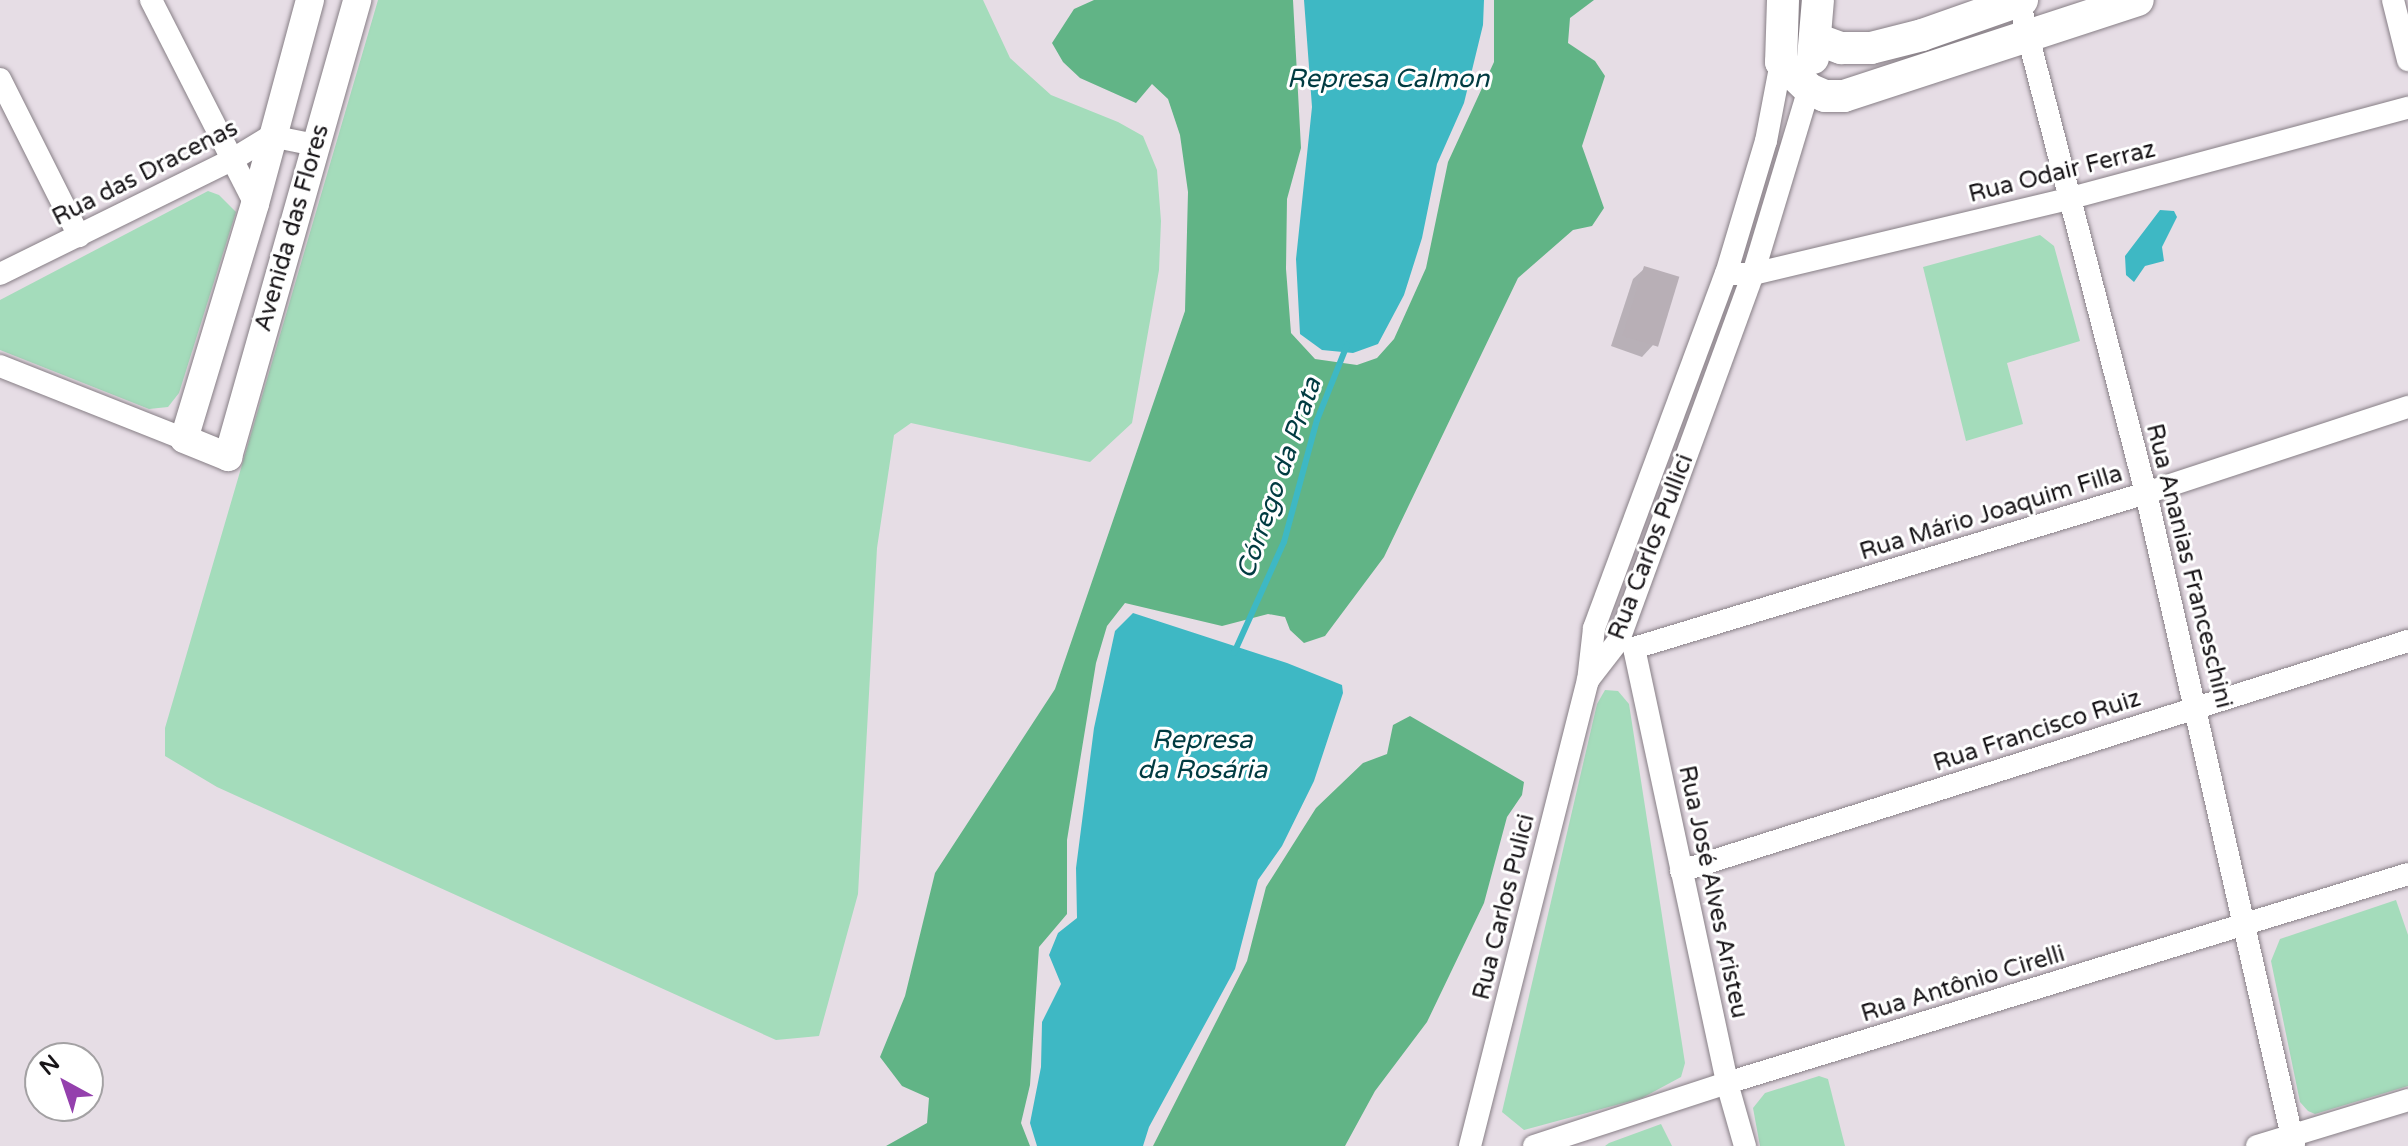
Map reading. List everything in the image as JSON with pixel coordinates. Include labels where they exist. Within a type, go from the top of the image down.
[{"type":"main road","name":"Rua Carlos Pullici","points":[[1781,62],[1783,0]]},
{"type":"main road","name":"Rua Carlos Pullici","points":[[1809,89],[1818,0]]},
{"type":"main road","points":[[1816,39],[1841,48],[1871,48],[1922,35],[2020,0]]},
{"type":"main road","points":[[1781,62],[1809,89],[1825,96],[1844,96],[2138,0]]},
{"type":"street","points":[[151,0],[230,161],[255,204]]},
{"type":"street","name":"Avenida das Flores","points":[[310,0],[255,204],[184,439],[228,457],[357,0]]},
{"type":"street","name":"Rua Ananias Franceschini","points":[[2020,0],[2146,493],[2197,707],[2292,1141]]},
{"type":"street","points":[[2393,0],[2408,60]]},
{"type":"street","name":"Rua Carlos Pullici","points":[[1588,681],[1594,628],[1726,274],[1766,141],[1781,62]]},
{"type":"street","points":[[0,79],[79,236]]},
{"type":"street","name":"Rua Carlos Pullici","points":[[1588,681],[1626,644],[1753,274],[1809,89]]},
{"type":"street","name":"Rua Odair Ferraz","points":[[1726,274],[1753,274],[2071,198],[2408,108]]},
{"type":"street","name":"Rua das Dracenas","points":[[0,274],[230,161],[271,136],[315,145]]},
{"type":"street","points":[[0,366],[184,439]]},
{"type":"street","name":"Rua Mário Joaquim Filla","points":[[1626,644],[2146,493],[2408,407]]},
{"type":"street","points":[[1594,628],[1626,644]]},
{"type":"street","name":"Rua Francisco Ruiz","points":[[1681,871],[2408,641]]},
{"type":"street","name":"Rua José Alves Aristeu","points":[[1626,644],[1681,871],[1727,1083],[1745,1146]]},
{"type":"street","name":"Rua Carlos Pulici","points":[[1470,1146],[1588,681]]},
{"type":"street","name":"Rua Antônio Cirelli","points":[[1534,1146],[1727,1083],[2408,874]]},
{"type":"street","points":[[2257,1146],[2292,1141],[2408,1100]]},
{"type":"green space","points":[[378,0],[983,0],[1010,58],[1051,95],[1118,122],[1143,136],[1157,170],[1161,221],[1159,270],[1132,423],[1090,462],[911,423],[894,435],[877,548],[858,894],[819,1036],[776,1040],[217,787],[165,756],[165,728]]},
{"type":"green space","points":[[1094,0],[1293,0],[1301,148],[1287,199],[1286,269],[1291,333],[1315,359],[1357,365],[1377,358],[1394,339],[1426,268],[1448,162],[1494,62],[1494,0],[1594,0],[1570,18],[1568,43],[1595,61],[1605,76],[1582,146],[1604,208],[1592,226],[1573,230],[1518,278],[1384,557],[1325,636],[1304,643],[1290,630],[1285,617],[1268,614],[1222,626],[1125,603],[1107,626],[1096,663],[1067,840],[1067,914],[1039,947],[1030,1085],[1021,1123],[1030,1146],[886,1146],[927,1123],[929,1098],[902,1086],[880,1057],[905,996],[935,873],[1055,689],[1185,311],[1188,192],[1180,135],[1168,99],[1152,84],[1136,103],[1080,78],[1063,62],[1052,43],[1074,9]]},
{"type":"green space","points":[[208,191],[219,195],[236,212],[179,393],[168,407],[149,409],[0,350],[0,300]]},
{"type":"green space","points":[[2040,235],[2054,246],[2080,341],[2007,363],[2023,424],[1966,441],[1923,267]]},
{"type":"green space","points":[[1605,690],[1618,691],[1629,704],[1685,1063],[1681,1077],[1642,1098],[1524,1130],[1502,1112],[1597,704]]},
{"type":"green space","points":[[1410,716],[1524,782],[1522,795],[1507,817],[1484,903],[1427,1022],[1375,1091],[1345,1146],[1153,1146],[1247,961],[1266,887],[1316,808],[1363,763],[1387,754],[1393,725]]},
{"type":"green space","points":[[2396,900],[2408,935],[2408,1086],[2315,1114],[2300,1102],[2271,961],[2280,939]]},
{"type":"green space","points":[[1819,1076],[1828,1079],[1845,1146],[1760,1146],[1753,1108],[1765,1093]]},
{"type":"green space","points":[[1661,1124],[1672,1146],[1605,1146],[1609,1143]]},
{"type":"water","name":"Represa Calmon","points":[[1304,0],[1484,0],[1483,25],[1464,103],[1437,164],[1422,238],[1404,295],[1378,344],[1353,353],[1322,350],[1300,334],[1296,259],[1312,107]]},
{"type":"water","points":[[2160,210],[2174,211],[2177,217],[2162,247],[2164,261],[2145,266],[2134,282],[2126,275],[2125,256]]},
{"type":"water","name":"Represa da Rosária","points":[[1133,613],[1287,663],[1342,685],[1343,693],[1314,781],[1282,846],[1258,880],[1235,969],[1149,1127],[1143,1146],[1037,1146],[1030,1123],[1041,1067],[1042,1022],[1061,984],[1049,955],[1058,933],[1077,918],[1076,868],[1094,728],[1115,631]]},
{"type":"building","points":[[1644,266],[1679,277],[1658,347],[1623,336]]},
{"type":"waterway","name":"Córrego da Prata","points":[[1234,653],[1284,542],[1317,420],[1347,345]]}]
